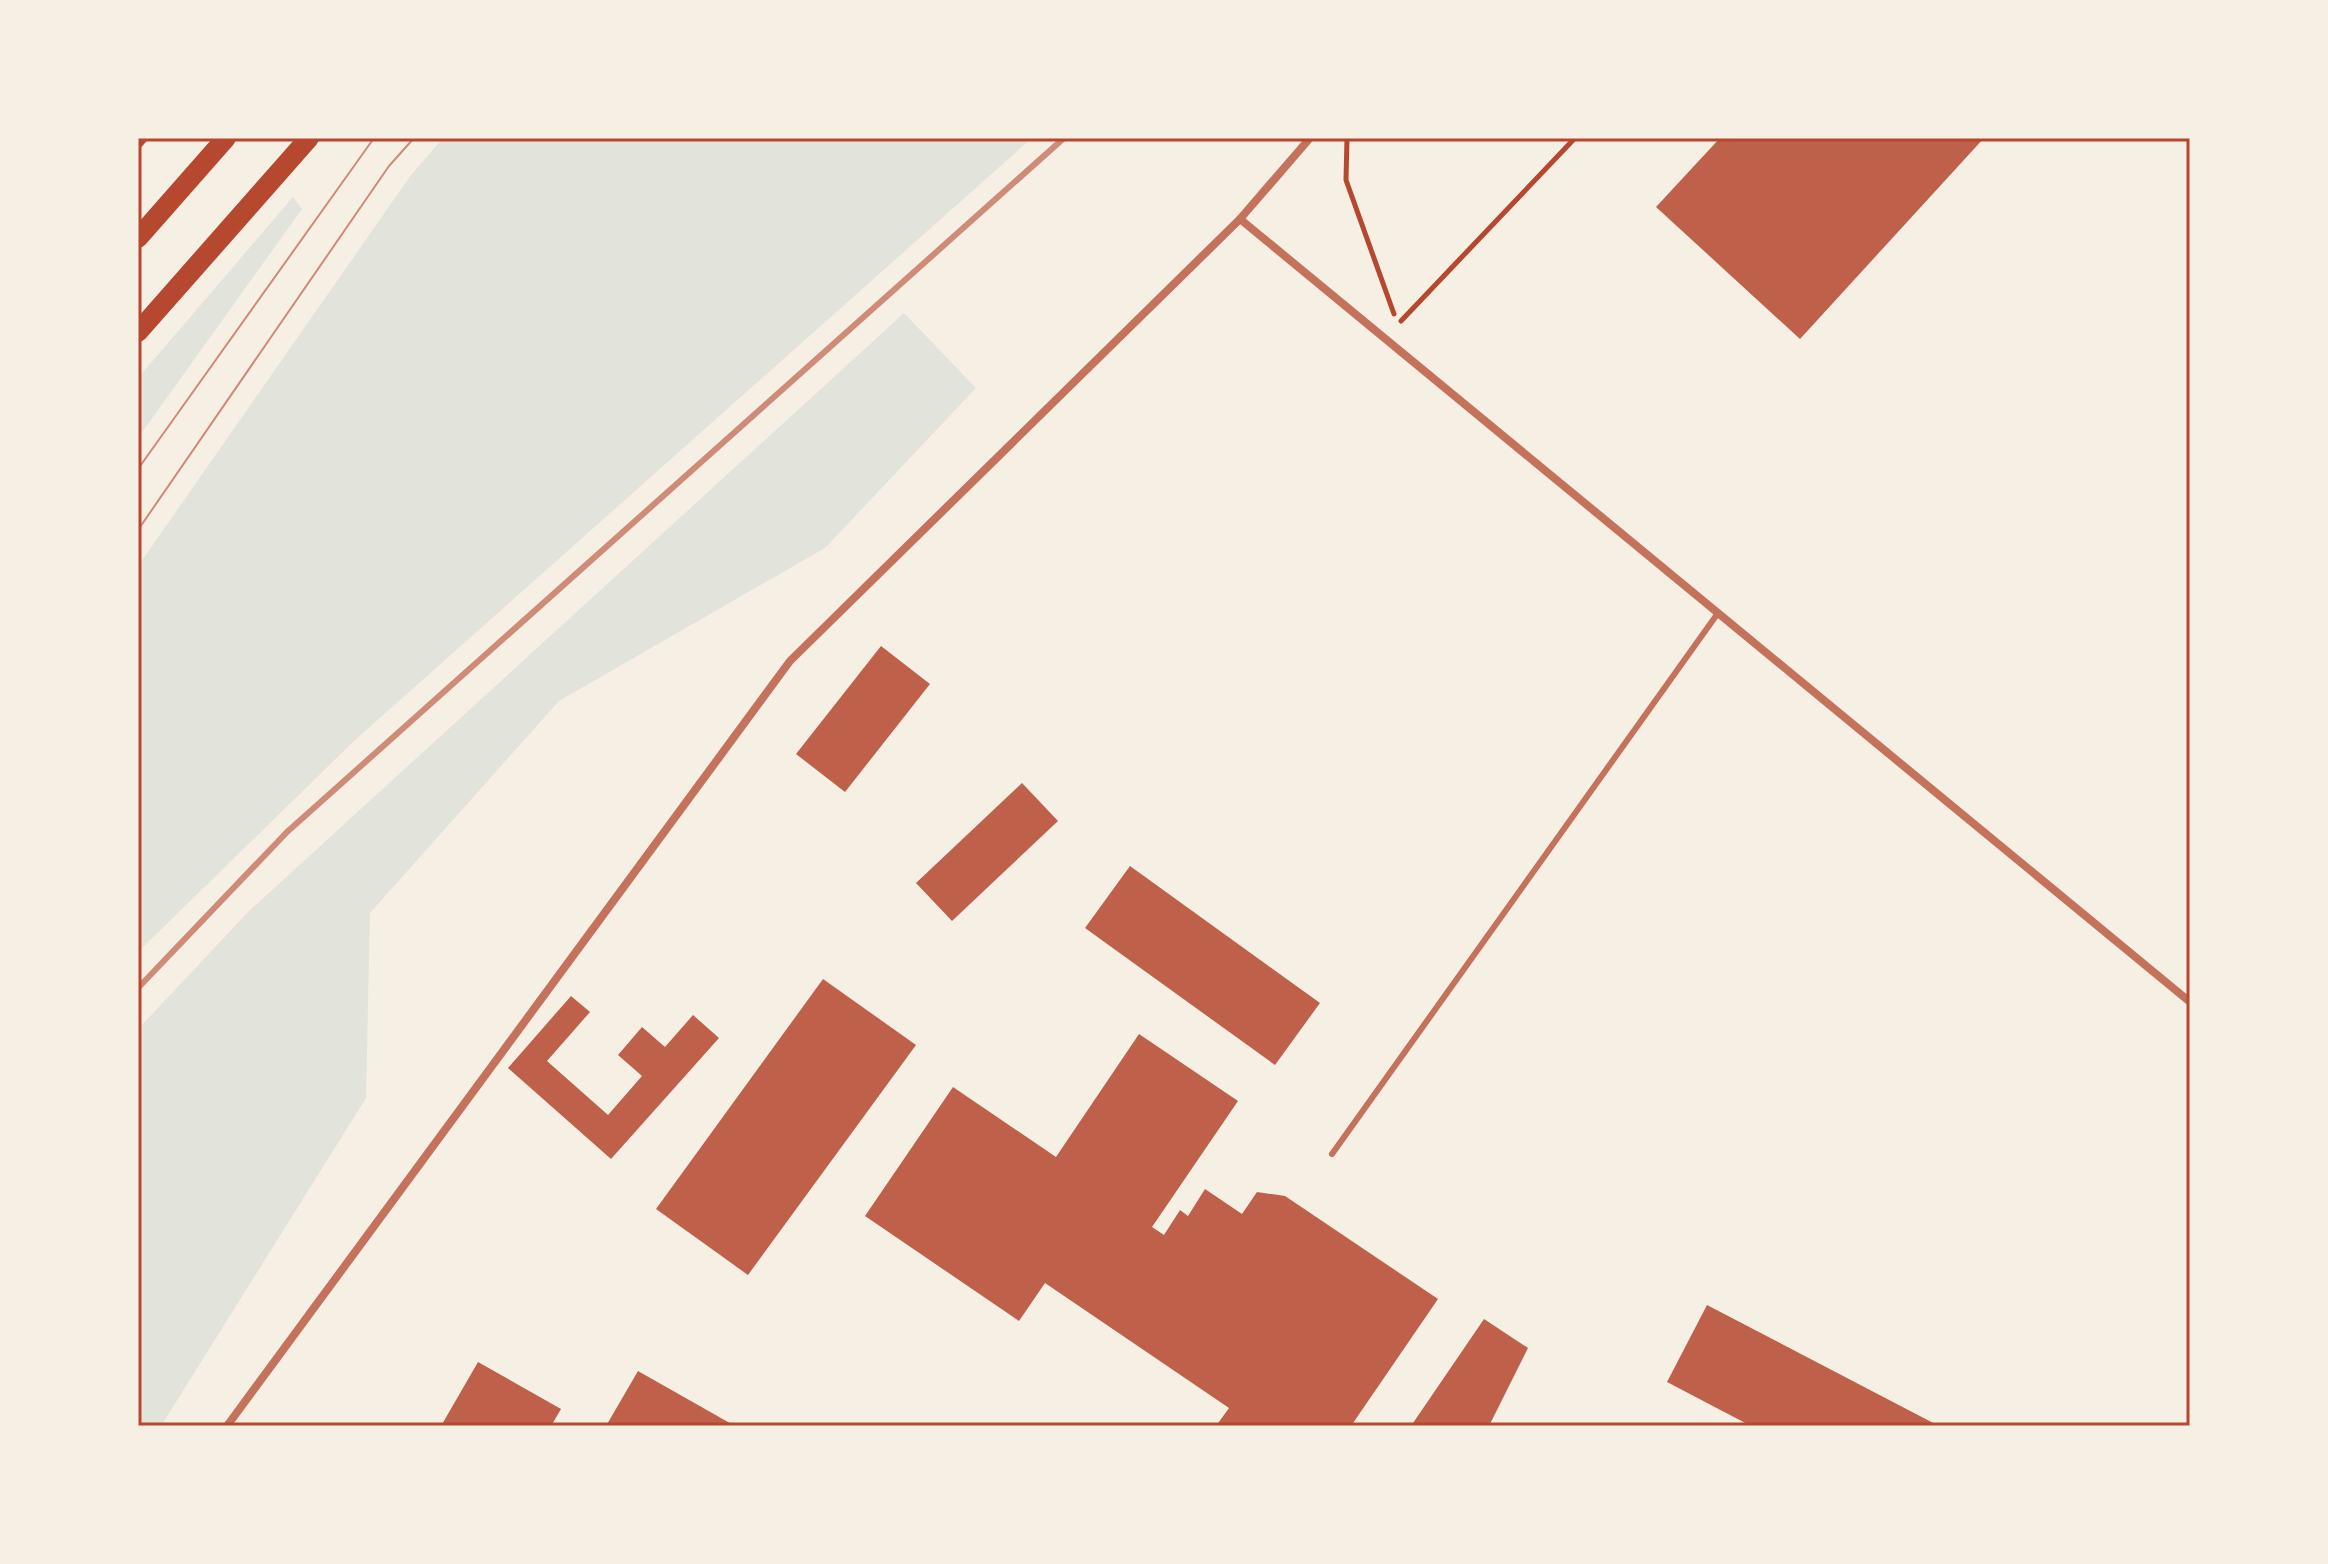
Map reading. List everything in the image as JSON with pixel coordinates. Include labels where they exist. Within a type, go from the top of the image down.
[{"type":"main road","points":[[138,238],[226,138]]},
{"type":"main road","points":[[138,332],[309,138]]},
{"type":"street","points":[[227,1426],[790,661],[1240,219],[1310,138]]},
{"type":"street","points":[[1240,219],[2190,1002]]},
{"type":"lane","points":[[1332,1154],[1718,613]]},
{"type":"path","points":[[138,147],[146,138]]},
{"type":"path","points":[[1347,138],[1346,180],[1398,324],[1575,138]]},
{"type":"shaded area","points":[[443,138],[1032,138],[354,741],[138,952],[138,566],[411,175]]},
{"type":"shaded area","points":[[293,197],[302,209],[138,438],[138,378]]},
{"type":"shaded area","points":[[904,313],[976,388],[825,548],[559,701],[370,913],[366,1098],[161,1426],[138,1426],[138,1029],[249,911]]},
{"type":"building","points":[[1720,138],[1984,138],[1800,339],[1656,207]]},
{"type":"building","points":[[881,646],[930,684],[845,792],[796,754]]},
{"type":"building","points":[[1022,783],[1058,821],[952,921],[916,883]]},
{"type":"building","points":[[1130,866],[1320,1003],[1275,1065],[1085,928]]},
{"type":"building","points":[[823,979],[916,1045],[748,1275],[656,1209]]},
{"type":"building","points":[[571,996],[590,1012],[547,1061],[608,1115],[642,1076],[618,1055],[642,1027],[665,1047],[693,1015],[719,1038],[611,1159],[508,1068]]},
{"type":"building","points":[[1139,1034],[1238,1101],[1152,1227],[1164,1235],[1180,1210],[1188,1216],[1205,1189],[1242,1214],[1257,1192],[1285,1196],[1438,1299],[1351,1426],[1216,1426],[1229,1408],[1045,1283],[1019,1321],[865,1216],[953,1087],[1056,1157]]},
{"type":"building","points":[[1707,1305],[1939,1426],[1751,1426],[1667,1382]]},
{"type":"building","points":[[1484,1319],[1528,1348],[1489,1426],[1411,1426]]},
{"type":"building","points":[[478,1362],[561,1409],[551,1426],[441,1426]]},
{"type":"building","points":[[638,1371],[735,1426],[606,1426]]},
{"type":"tram line","points":[[138,469],[374,138]]},
{"type":"tram line","points":[[138,530],[389,166],[414,138]]},
{"type":"railway","points":[[138,988],[287,832],[1064,138]]}]
